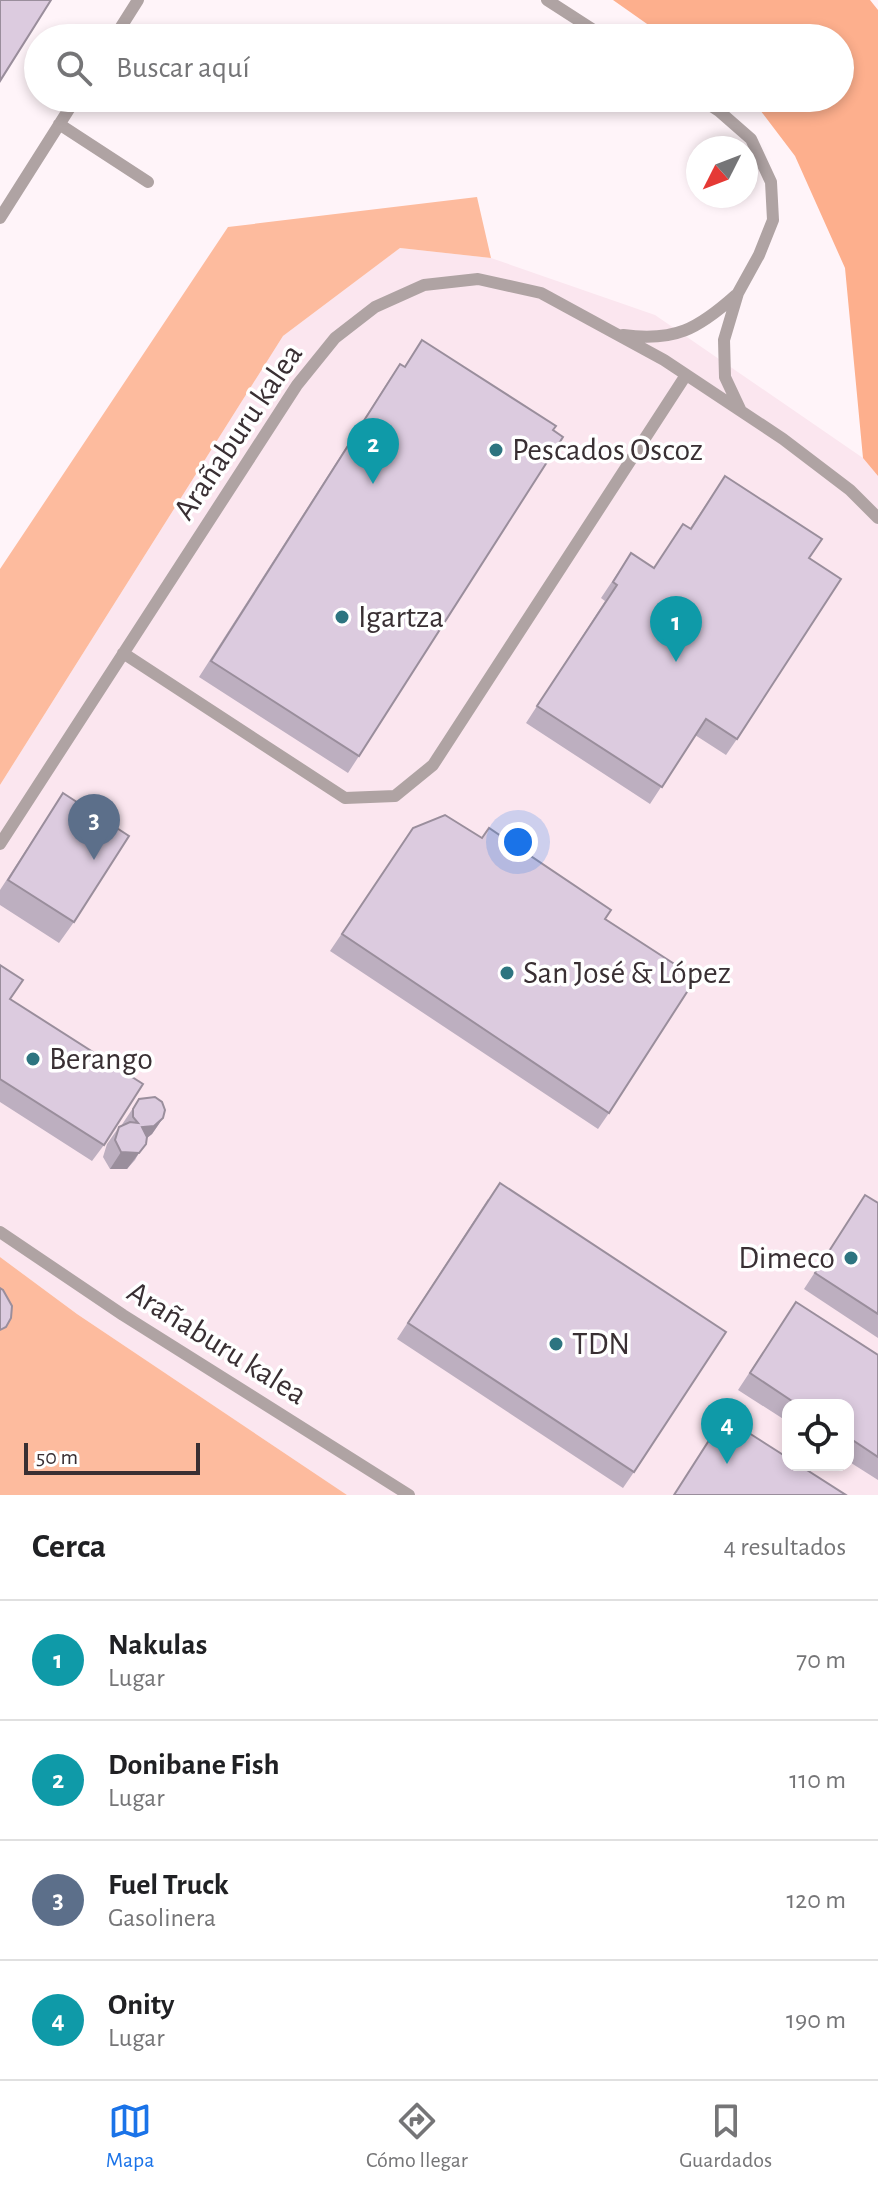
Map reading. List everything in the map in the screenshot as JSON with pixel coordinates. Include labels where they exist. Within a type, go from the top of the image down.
[{"type":"lane","points":[[123,24],[138,0]]},
{"type":"lane","points":[[547,0],[584,24]]},
{"type":"lane","points":[[0,218],[67,112]]},
{"type":"lane","points":[[720,112],[751,139],[771,182],[773,220],[759,255],[738,293],[724,340],[725,377],[741,412]]},
{"type":"lane","points":[[59,124],[148,182]]},
{"type":"lane","name":"Arañaburu kalea","points":[[0,844],[297,385],[335,338],[375,307],[424,285],[478,279],[541,293],[686,375],[783,439],[850,490],[878,518]]},
{"type":"lane","points":[[617,334],[649,338],[683,332],[714,315],[738,293]]},
{"type":"lane","points":[[123,653],[345,798],[395,796],[433,765],[686,375]]},
{"type":"lane","name":"Arañaburu kalea","points":[[0,1232],[123,1315],[409,1495]]},
{"type":"shaded area","points":[[613,0],[870,0],[878,10],[878,476],[863,458],[845,268],[795,156],[762,112],[854,112],[854,24],[647,24]]},
{"type":"shaded area","points":[[477,197],[491,258],[400,248],[283,336],[0,785],[0,569],[228,227]]},
{"type":"shaded area","points":[[400,248],[491,258],[655,315],[863,458],[878,476],[878,1495],[347,1495],[77,1314],[0,1257],[0,785],[283,336]]},
{"type":"shaded area","points":[[0,1257],[77,1314],[347,1495],[0,1495]]},
{"type":"building","points":[[0,0],[51,0],[36,24],[24,24],[24,43],[0,81]]},
{"type":"building","points":[[422,340],[556,426],[553,430],[563,437],[359,756],[211,661],[400,364],[405,367]]},
{"type":"building","points":[[725,476],[822,539],[809,558],[841,579],[737,739],[706,719],[662,787],[537,706],[617,585],[613,582],[631,553],[654,568],[683,524],[691,529]]},
{"type":"building","points":[[63,793],[129,836],[74,922],[8,880]]},
{"type":"building","name":"San José & López","points":[[445,815],[482,838],[489,828],[611,910],[605,919],[696,978],[609,1113],[342,934],[413,828]]},
{"type":"building","name":"Berango","points":[[0,965],[23,980],[10,999],[143,1084],[104,1145],[0,1079]]},
{"type":"building","points":[[155,1097],[162,1102],[165,1110],[163,1118],[154,1126],[142,1127],[147,1137],[139,1153],[121,1152],[115,1140],[119,1127],[130,1122],[138,1123],[133,1117],[133,1109],[139,1099]]},
{"type":"building","name":"TDN","points":[[500,1183],[726,1332],[634,1472],[408,1323]]},
{"type":"building","name":"Dimeco","points":[[865,1195],[878,1203],[878,1314],[815,1273]]},
{"type":"building","points":[[0,1288],[12,1306],[11,1318],[0,1330]]},
{"type":"building","points":[[796,1302],[878,1355],[878,1457],[854,1441],[854,1399],[789,1399],[750,1373]]},
{"type":"building","points":[[724,1417],[782,1454],[782,1471],[808,1471],[846,1495],[674,1495]]},
{"type":"place","name":"Pescados Oscoz","points":[[496,450]]},
{"type":"place","name":"Donibane Fish","points":[[373,484]]},
{"type":"place","name":"Igartza","points":[[342,617]]},
{"type":"place","name":"Nakulas","points":[[676,662]]},
{"type":"place","name":"Fuel Truck","points":[[94,860]]},
{"type":"place","name":"San José & López","points":[[507,973]]},
{"type":"place","name":"Berango","points":[[33,1059]]},
{"type":"place","name":"Dimeco","points":[[851,1258]]},
{"type":"place","name":"TDN","points":[[556,1344]]},
{"type":"place","name":"Onity","points":[[727,1464]]}]
